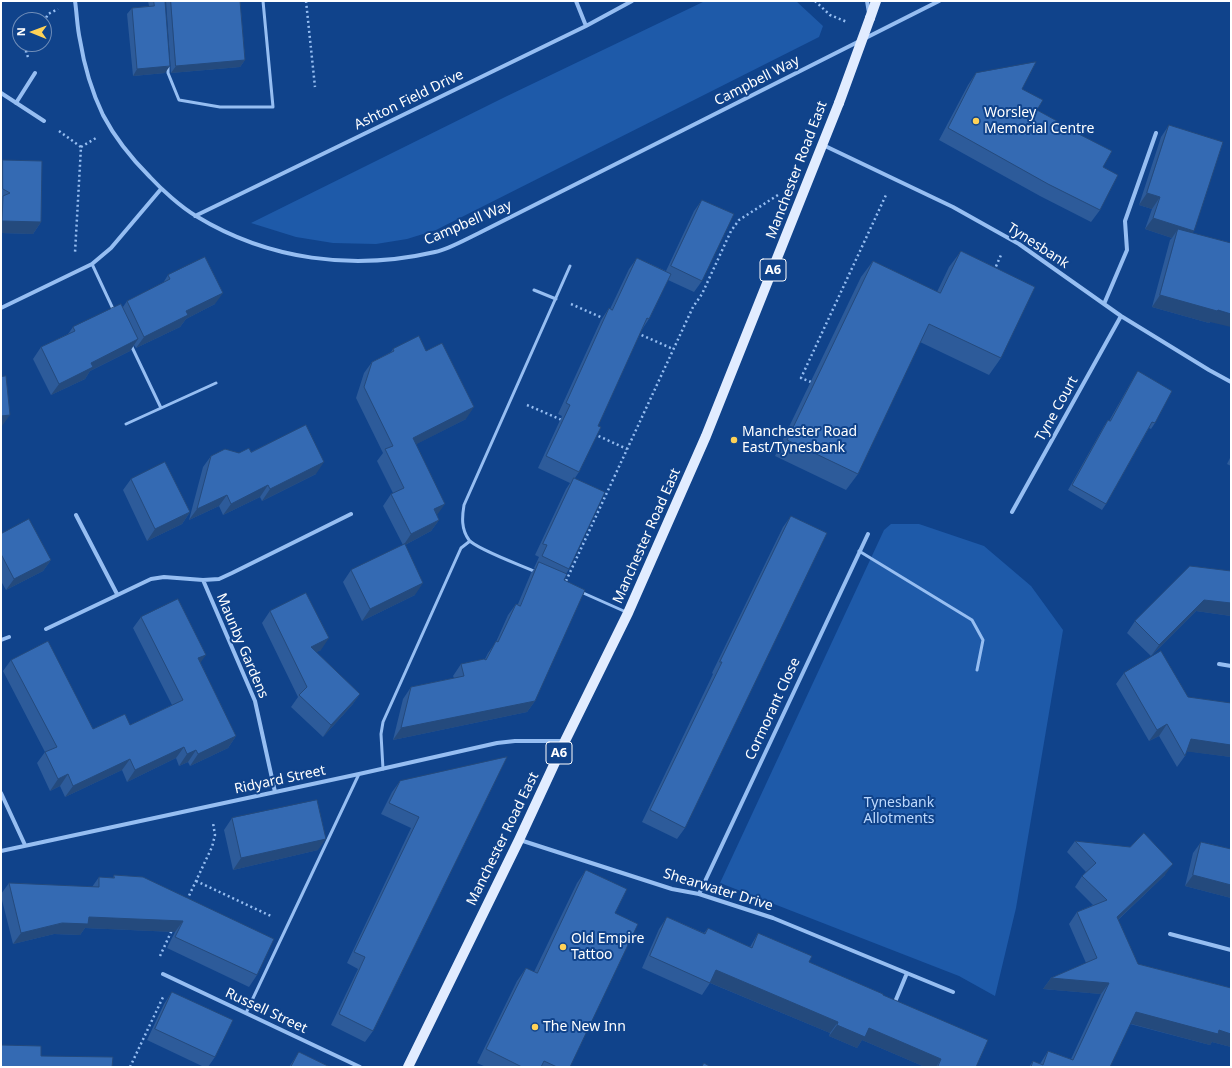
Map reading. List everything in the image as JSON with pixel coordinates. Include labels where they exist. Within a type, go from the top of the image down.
[{"type":"main road","name":"Manchester Road East","points":[[408,1067],[628,613],[706,436],[823,145],[876,1]]},
{"type":"street","name":"Campbell Way","points":[[75,1],[79,39],[87,69],[103,114],[127,152],[161,188],[195,216],[231,235],[275,251],[319,259],[364,261],[399,259],[437,252],[479,233],[939,1]]},
{"type":"street","points":[[576,1],[586,26]]},
{"type":"street","name":"Ashton Field Drive","points":[[195,216],[586,26],[632,1]]},
{"type":"street","points":[[867,1],[870,18]]},
{"type":"street","points":[[16,103],[35,73]]},
{"type":"street","points":[[1,93],[44,121]]},
{"type":"street","points":[[1104,304],[1127,250],[1125,221],[1156,133]]},
{"type":"street","name":"Tynesbank","points":[[823,145],[953,207],[1019,244],[1121,316],[1231,382]]},
{"type":"street","points":[[1,308],[92,264],[111,248],[161,188]]},
{"type":"street","name":"Tyne Court","points":[[1012,512],[1121,316]]},
{"type":"street","name":"Maunby Gardens","points":[[46,629],[151,579],[164,577],[203,580],[219,579],[351,514]]},
{"type":"street","points":[[76,515],[117,594]]},
{"type":"street","name":"Cormorant Close","points":[[699,894],[868,534]]},
{"type":"street","name":"Maunby Gardens","points":[[203,580],[255,701],[275,792]]},
{"type":"street","points":[[1,640],[9,637]]},
{"type":"street","points":[[1219,664],[1231,666]]},
{"type":"street","name":"Ridyard Street","points":[[1,851],[497,743],[515,741],[565,741]]},
{"type":"street","points":[[1,793],[25,845]]},
{"type":"street","name":"Shearwater Drive","points":[[519,840],[672,888],[699,894],[772,918],[953,992]]},
{"type":"street","points":[[1170,934],[1231,950]]},
{"type":"street","points":[[895,1002],[907,973]]},
{"type":"street","name":"Russell Street","points":[[163,974],[360,1067]]},
{"type":"lane","points":[[167,57],[168,73],[179,100],[220,107],[273,107],[263,1]]},
{"type":"lane","points":[[92,264],[116,314]]},
{"type":"lane","points":[[542,575],[478,547],[470,541],[464,530],[462,518],[464,505],[570,266]]},
{"type":"lane","points":[[534,290],[556,298]]},
{"type":"lane","points":[[130,343],[161,408]]},
{"type":"lane","points":[[126,424],[216,383]]},
{"type":"lane","points":[[382,769],[381,734],[383,722],[461,548],[470,541]]},
{"type":"lane","points":[[859,551],[972,620],[983,640],[976,670]]},
{"type":"lane","points":[[564,585],[628,613]]},
{"type":"lane","points":[[246,1013],[359,774]]},
{"type":"path","points":[[306,1],[315,87]]},
{"type":"path","points":[[815,1],[830,15],[866,29]]},
{"type":"path","points":[[44,121],[80,147],[74,273]]},
{"type":"path","points":[[811,382],[801,378],[894,178]]},
{"type":"path","points":[[564,585],[673,349],[693,307],[702,294],[731,231],[739,220],[779,195]]},
{"type":"path","points":[[993,272],[1009,239]]},
{"type":"path","points":[[556,298],[608,320]]},
{"type":"path","points":[[637,333],[673,349]]},
{"type":"path","points":[[512,398],[562,420]]},
{"type":"path","points":[[591,433],[627,449]]},
{"type":"path","points":[[186,901],[212,847],[215,835],[210,806]]},
{"type":"path","points":[[196,881],[288,924]]},
{"type":"path","points":[[163,974],[153,970],[173,929]]},
{"type":"path","points":[[130,1067],[172,978]]},
{"type":"green space","points":[[705,1],[796,1],[823,26],[819,37],[436,230],[407,239],[376,244],[333,243],[296,237],[251,223],[505,97]]},
{"type":"green space","name":"Tynesbank Allotments","points":[[891,524],[919,524],[984,546],[1031,586],[1063,630],[1016,908],[995,996],[959,976],[720,883],[884,530]]},
{"type":"building","points":[[154,1],[165,1],[170,66],[137,69],[132,8],[154,6]]},
{"type":"building","points":[[171,1],[240,1],[245,60],[176,66]]},
{"type":"building","points":[[1036,62],[1022,89],[1043,100],[1037,110],[1068,127],[1067,128],[1112,151],[1103,167],[1118,175],[1100,210],[1048,184],[948,128],[976,73]]},
{"type":"building","points":[[1169,125],[1223,142],[1194,231],[1153,218],[1160,197],[1147,193]]},
{"type":"building","points":[[3,160],[42,161],[41,222],[2,221],[3,196],[10,193],[3,189]]},
{"type":"building","points":[[702,200],[734,214],[702,281],[671,266]]},
{"type":"building","points":[[1178,229],[1231,243],[1231,314],[1160,295]]},
{"type":"building","points":[[961,251],[1035,287],[1001,358],[929,324],[858,474],[787,440],[873,261],[940,293]]},
{"type":"building","points":[[205,257],[223,293],[186,311],[188,315],[144,337],[127,301],[170,279],[168,275]]},
{"type":"building","points":[[637,258],[671,274],[649,319],[647,318],[598,426],[601,427],[579,472],[546,456],[570,405],[566,403],[609,308],[612,310]]},
{"type":"building","points":[[121,304],[138,339],[91,363],[93,367],[59,384],[41,347],[75,331],[73,327]]},
{"type":"building","points":[[419,336],[426,351],[442,343],[474,407],[413,438],[445,504],[434,509],[439,520],[411,534],[391,494],[404,488],[385,449],[393,446],[364,387],[372,362],[394,351],[393,349]]},
{"type":"building","points":[[1138,371],[1172,391],[1155,423],[1152,422],[1106,504],[1072,485],[1108,420],[1110,421]]},
{"type":"building","points":[[6,376],[10,415],[1,416],[1,377]]},
{"type":"building","points":[[306,425],[324,462],[270,489],[268,485],[231,504],[227,495],[197,509],[211,456],[225,449],[239,453],[249,448],[251,452]]},
{"type":"building","points":[[165,462],[190,512],[155,529],[131,479]]},
{"type":"building","points":[[574,478],[605,492],[569,569],[542,556],[547,545],[543,544]]},
{"type":"building","points":[[791,516],[827,533],[685,828],[650,810]]},
{"type":"building","points":[[29,519],[51,560],[14,579],[1,554],[1,534]]},
{"type":"building","points":[[405,544],[423,583],[370,609],[351,570]]},
{"type":"building","points":[[539,562],[567,574],[564,580],[585,590],[535,701],[401,728],[411,687],[464,676],[461,664],[484,659],[486,660],[496,641],[498,642],[516,604],[520,606]]},
{"type":"building","points":[[1190,566],[1231,571],[1231,603],[1204,600],[1159,645],[1135,621]]},
{"type":"building","points":[[306,593],[329,638],[311,647],[360,694],[331,725],[299,695],[307,687],[270,611]]},
{"type":"building","points":[[178,599],[206,655],[198,658],[236,736],[198,754],[196,750],[187,754],[184,747],[135,770],[130,759],[73,786],[68,774],[58,779],[45,752],[57,747],[11,660],[48,641],[93,729],[125,714],[130,725],[183,700],[141,617]]},
{"type":"building","points":[[1161,651],[1188,697],[1231,703],[1231,745],[1191,739],[1185,756],[1167,724],[1157,730],[1124,673]]},
{"type":"building","points":[[507,757],[373,1031],[339,1014],[365,957],[354,952],[419,817],[389,803],[400,781]]},
{"type":"building","points":[[317,800],[326,839],[241,858],[232,818]]},
{"type":"building","points":[[1144,833],[1173,864],[1117,917],[1138,964],[1231,988],[1231,1034],[1219,1030],[1218,1034],[1136,1012],[1110,1067],[1031,1067],[1033,1061],[1043,1065],[1048,1051],[1073,1060],[1109,983],[1051,978],[1097,958],[1077,912],[1107,900],[1082,876],[1096,863],[1075,841],[1130,847]]},
{"type":"building","points":[[1201,842],[1231,849],[1231,885],[1193,875]]},
{"type":"building","points":[[586,870],[627,889],[615,913],[638,924],[570,1067],[557,1067],[544,1061],[541,1067],[522,1067],[486,1049],[526,968],[537,973]]},
{"type":"building","points":[[114,875],[143,877],[274,939],[257,975],[175,937],[183,921],[89,917],[88,924],[62,923],[21,933],[9,883],[99,887],[99,877],[114,878]]},
{"type":"building","points":[[667,917],[705,934],[708,928],[752,948],[758,933],[812,956],[809,962],[988,1040],[976,1067],[940,1067],[938,1066],[941,1059],[869,1028],[865,1037],[837,1025],[838,1022],[716,970],[710,983],[650,956]]},
{"type":"building","points":[[172,992],[233,1020],[215,1057],[155,1029]]},
{"type":"building","points":[[1,1045],[41,1046],[41,1056],[113,1057],[112,1067],[1,1067]]},
{"type":"building","points":[[299,1052],[330,1067],[291,1067]]},
{"type":"building","points":[[704,1063],[711,1067],[702,1067]]},
{"type":"place","name":"Worsley Memorial Centre","points":[[976,121]]},
{"type":"place","name":"Manchester Road East/Tynesbank","points":[[734,440]]},
{"type":"place","name":"Old Empire Tattoo","points":[[563,947]]},
{"type":"place","name":"The New Inn","points":[[535,1027]]}]
